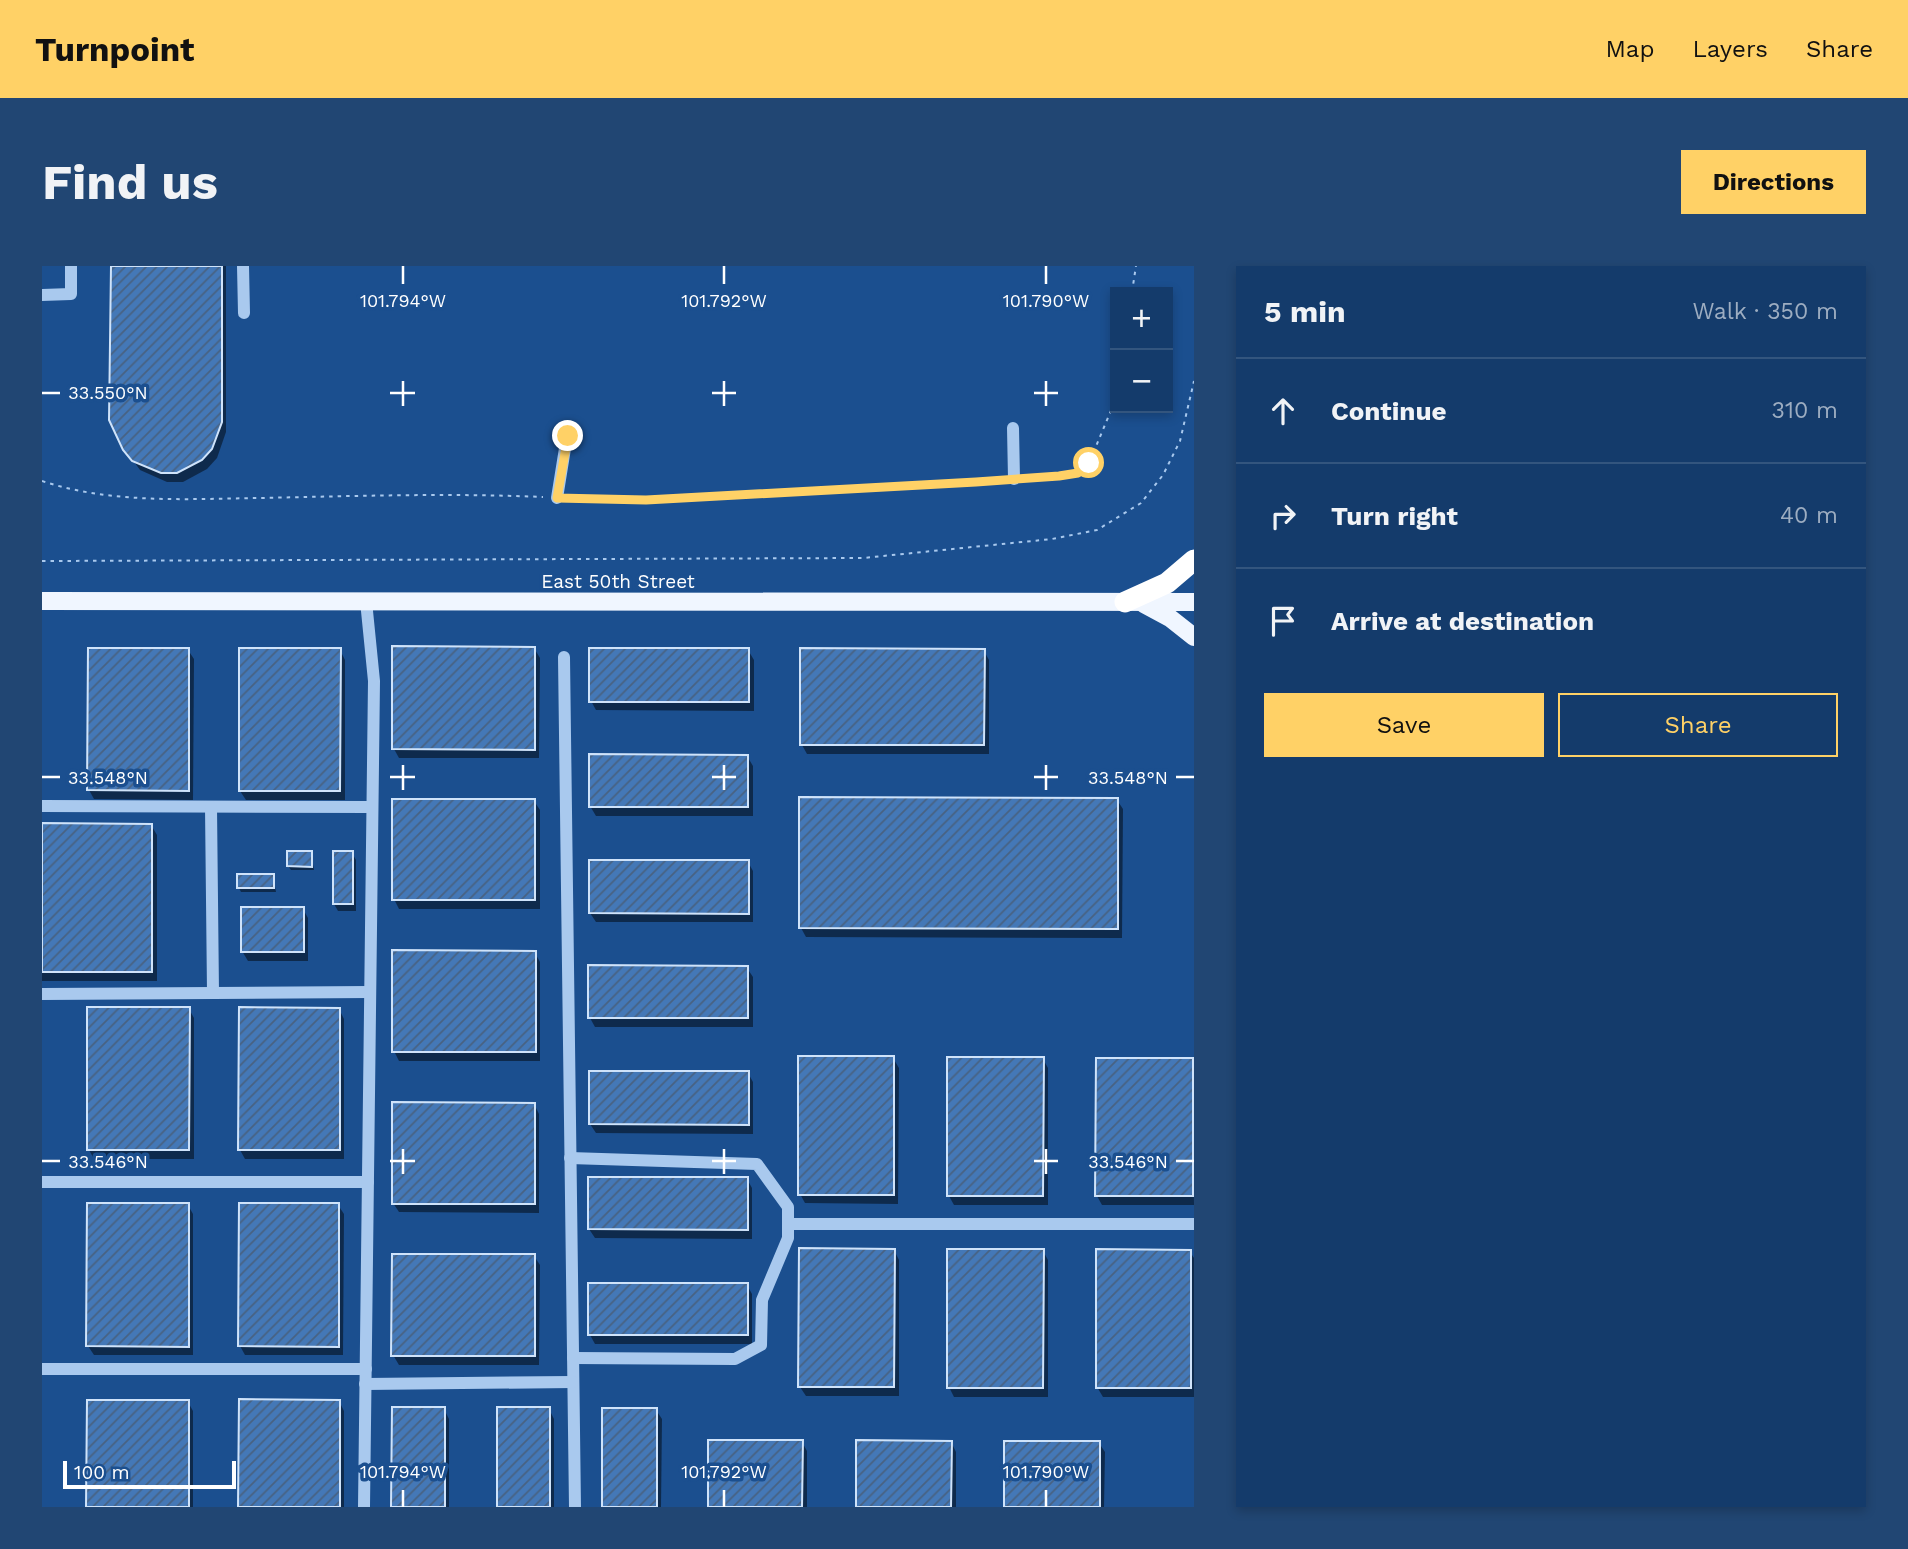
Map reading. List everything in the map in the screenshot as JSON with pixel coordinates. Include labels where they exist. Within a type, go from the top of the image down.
[{"type":"highway","points":[[1133,602],[1167,583],[1194,560]]},
{"type":"main road","name":"East 50th Street","points":[[42,601],[1194,602]]},
{"type":"main road","points":[[1133,602],[1170,618],[1194,638]]},
{"type":"lane","points":[[42,295],[71,293],[71,266]]},
{"type":"lane","points":[[243,266],[244,313]]},
{"type":"lane","points":[[1013,428],[1014,479]]},
{"type":"lane","points":[[557,498],[568,436]]},
{"type":"lane","points":[[364,1507],[373,681],[366,601]]},
{"type":"lane","points":[[564,657],[575,1507]]},
{"type":"lane","points":[[42,806],[372,807]]},
{"type":"lane","points":[[211,807],[213,993]]},
{"type":"lane","points":[[42,994],[370,992]]},
{"type":"lane","points":[[570,1158],[757,1164],[788,1207],[788,1238],[762,1300],[761,1345],[734,1359],[573,1358]]},
{"type":"lane","points":[[42,1182],[368,1182]]},
{"type":"lane","points":[[788,1224],[1194,1224]]},
{"type":"lane","points":[[42,1369],[366,1369]]},
{"type":"lane","points":[[365,1384],[573,1382]]},
{"type":"path","points":[[1133,287],[1136,266]]},
{"type":"path","points":[[42,561],[863,558],[1075,535],[1111,524],[1142,503],[1152,491],[1180,441],[1194,382]]},
{"type":"path","points":[[42,481],[83,491],[156,498],[493,495],[646,500],[1014,479],[1078,473],[1089,463],[1110,413]]},
{"type":"building","points":[[111,266],[222,266],[222,422],[212,449],[202,460],[177,473],[161,473],[132,461],[123,450],[109,420]]},
{"type":"building","points":[[392,646],[535,647],[535,750],[392,749]]},
{"type":"building","points":[[88,648],[189,648],[189,791],[87,790]]},
{"type":"building","points":[[239,648],[341,648],[340,791],[239,791]]},
{"type":"building","points":[[589,648],[749,648],[749,702],[589,702]]},
{"type":"building","points":[[800,648],[985,649],[984,745],[800,745]]},
{"type":"building","points":[[589,754],[748,755],[748,807],[589,807]]},
{"type":"building","points":[[799,797],[1118,798],[1118,929],[799,928]]},
{"type":"building","points":[[392,799],[535,799],[535,900],[392,900]]},
{"type":"building","points":[[42,823],[152,824],[152,972],[42,972]]},
{"type":"building","points":[[287,851],[312,851],[312,867],[287,866]]},
{"type":"building","points":[[333,851],[353,851],[353,904],[333,904]]},
{"type":"building","points":[[589,860],[749,860],[749,914],[589,913]]},
{"type":"building","points":[[237,874],[274,874],[274,888],[237,888]]},
{"type":"building","points":[[241,907],[304,907],[304,952],[241,952]]},
{"type":"building","points":[[392,950],[536,951],[536,1052],[392,1052]]},
{"type":"building","points":[[588,965],[748,966],[748,1018],[588,1018]]},
{"type":"building","points":[[87,1007],[190,1007],[189,1150],[87,1150]]},
{"type":"building","points":[[239,1007],[340,1008],[340,1150],[238,1150]]},
{"type":"building","points":[[798,1056],[894,1056],[894,1195],[798,1195]]},
{"type":"building","points":[[947,1057],[1044,1057],[1043,1196],[947,1196]]},
{"type":"building","points":[[1096,1058],[1193,1058],[1193,1196],[1095,1196]]},
{"type":"building","points":[[589,1071],[749,1071],[749,1125],[589,1124]]},
{"type":"building","points":[[392,1102],[535,1103],[535,1204],[392,1204]]},
{"type":"building","points":[[588,1177],[748,1177],[748,1230],[588,1229]]},
{"type":"building","points":[[87,1203],[189,1203],[189,1347],[86,1346]]},
{"type":"building","points":[[239,1203],[339,1203],[339,1347],[238,1346]]},
{"type":"building","points":[[799,1248],[895,1249],[894,1387],[798,1387]]},
{"type":"building","points":[[947,1249],[1044,1249],[1043,1388],[947,1388]]},
{"type":"building","points":[[1096,1249],[1191,1250],[1191,1388],[1096,1388]]},
{"type":"building","points":[[392,1254],[535,1254],[535,1356],[391,1356]]},
{"type":"building","points":[[588,1283],[748,1283],[748,1335],[588,1335]]},
{"type":"building","points":[[239,1399],[340,1400],[340,1507],[238,1507]]},
{"type":"building","points":[[87,1400],[189,1400],[189,1507],[86,1507]]},
{"type":"building","points":[[392,1407],[445,1407],[445,1507],[391,1507]]},
{"type":"building","points":[[497,1407],[550,1407],[550,1507],[497,1507]]},
{"type":"building","points":[[602,1408],[657,1408],[657,1507],[602,1507]]},
{"type":"building","points":[[708,1440],[803,1440],[802,1507],[708,1507]]},
{"type":"building","points":[[856,1440],[952,1441],[951,1507],[856,1507]]},
{"type":"building","points":[[1004,1441],[1100,1441],[1100,1507],[1004,1507]]},
{"type":"route","points":[[568,436],[557,498],[646,500],[698,495],[976,482],[1078,473],[1089,463]]}]
